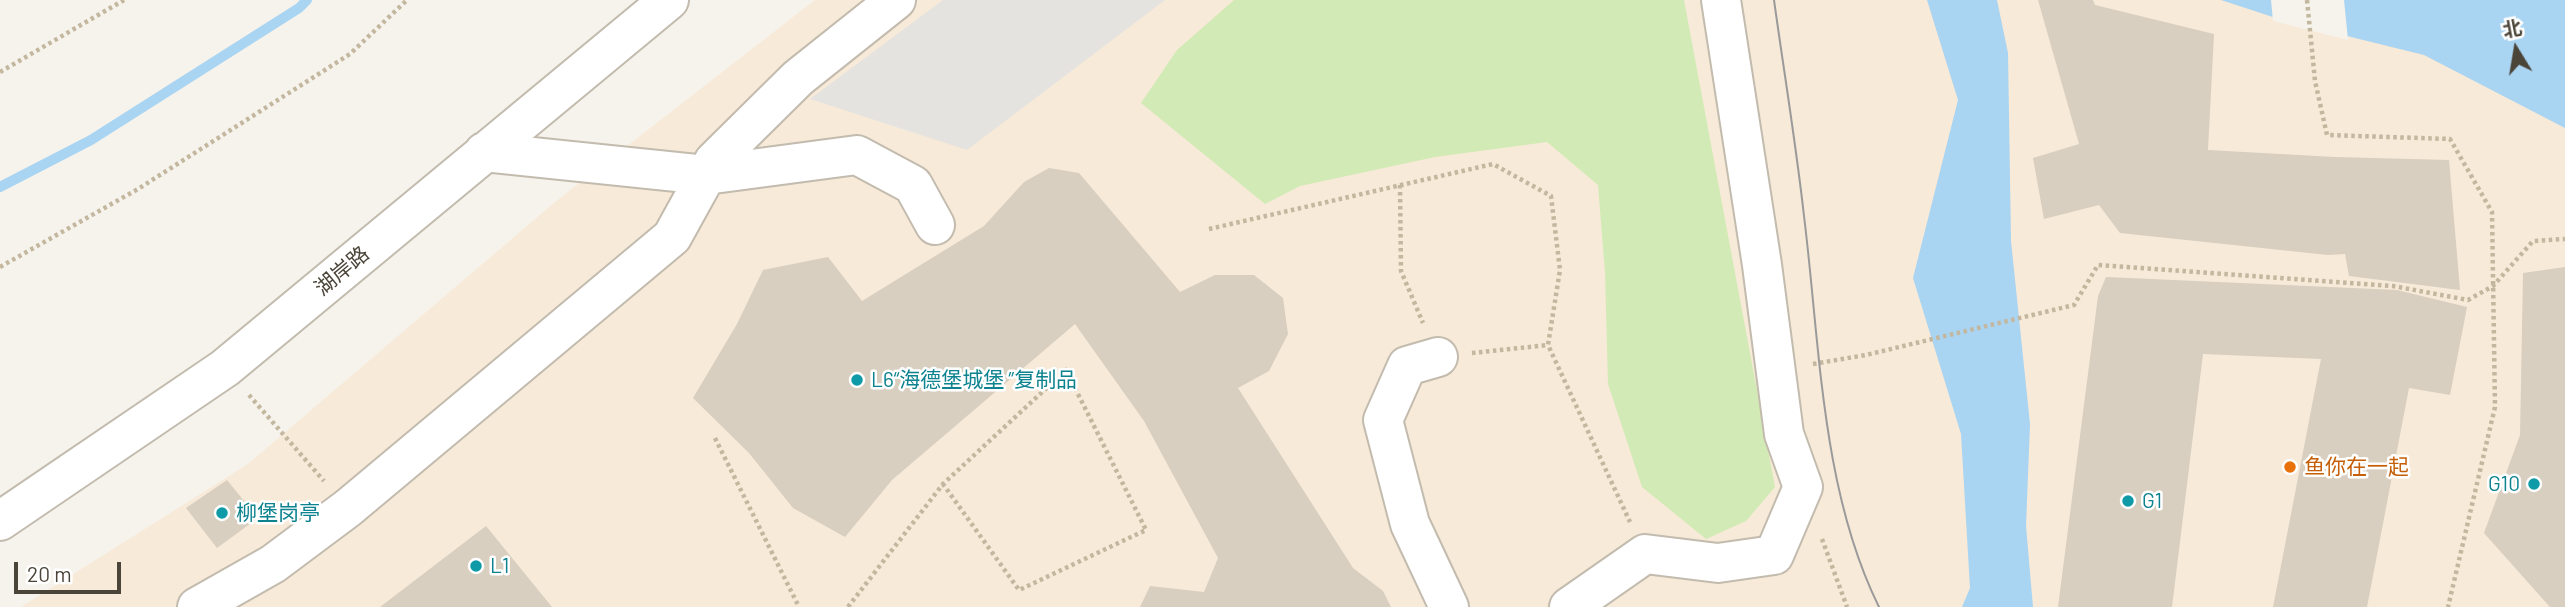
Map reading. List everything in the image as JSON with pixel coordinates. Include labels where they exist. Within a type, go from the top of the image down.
[{"type":"street","name":"湖岸路","points":[[0,522],[225,368],[669,0]]},
{"type":"street","points":[[197,607],[273,564],[348,508],[672,237],[714,161],[798,78],[896,0]]},
{"type":"street","points":[[1569,607],[1645,554],[1718,563],[1774,555],[1803,486],[1784,434],[1762,265],[1721,0]]},
{"type":"street","points":[[484,152],[706,175],[857,155],[913,185],[935,225]]},
{"type":"street","points":[[1438,357],[1407,366],[1383,420],[1410,524],[1449,607]]},
{"type":"path","points":[[0,72],[124,0]]},
{"type":"path","points":[[0,267],[138,189],[350,54],[407,0]]},
{"type":"path","points":[[2307,0],[2315,81],[2327,135],[2450,139],[2492,212],[2495,407],[2448,607]]},
{"type":"path","points":[[1209,229],[1493,164],[1551,196],[1560,270],[1548,345],[1645,554]]},
{"type":"path","points":[[1400,185],[1401,271],[1438,357],[1548,345]]},
{"type":"path","points":[[1774,370],[1866,355],[2074,305],[2098,265],[2393,286],[2468,300],[2493,286],[2533,241],[2565,239]]},
{"type":"path","points":[[225,368],[348,508]]},
{"type":"path","points":[[848,607],[943,484],[1066,370],[1146,530],[1019,590],[943,484]]},
{"type":"path","points":[[715,438],[799,607]]},
{"type":"path","points":[[1803,486],[1847,607]]},
{"type":"shaded area","points":[[815,0],[2565,0],[2565,607],[21,607],[248,464],[555,202]]},
{"type":"shaded area","points":[[943,0],[1165,0],[967,150],[810,99]]},
{"type":"green space","points":[[1234,0],[1684,0],[1775,487],[1746,521],[1706,539],[1642,487],[1608,384],[1605,273],[1598,185],[1547,142],[1435,157],[1300,186],[1265,204],[1141,103],[1177,50]]},
{"type":"water","points":[[1927,0],[1997,0],[2008,53],[2011,241],[2030,424],[2026,526],[2033,607],[1962,607],[1970,588],[1961,434],[1913,278],[1958,100]]},
{"type":"water","points":[[2221,0],[2565,0],[2565,128],[2424,55],[2282,20]]},
{"type":"pier","points":[[2271,0],[2344,0],[2348,40],[2273,21]]},
{"type":"building","points":[[2038,0],[2093,0],[2095,5],[2214,34],[2208,150],[2449,160],[2460,290],[2349,276],[2345,254],[2328,255],[2120,233],[2099,205],[2044,219],[2033,158],[2079,144]]},
{"type":"building","name":"L6“海德堡城堡 ”复制品","points":[[1049,168],[1079,173],[1180,292],[1215,275],[1254,275],[1283,298],[1288,334],[1269,371],[1238,388],[1353,568],[1383,591],[1391,607],[1140,607],[1150,586],[1204,592],[1218,558],[1144,421],[1075,324],[892,480],[845,537],[793,508],[749,453],[693,398],[737,324],[763,270],[828,257],[862,301],[984,226],[1024,182]]},
{"type":"building","name":"G10","points":[[2565,267],[2565,607],[2550,607],[2484,533],[2520,435],[2523,273]]},
{"type":"building","name":"G1","points":[[2106,277],[2397,290],[2467,307],[2450,395],[2409,388],[2367,607],[2273,607],[2321,359],[2203,354],[2172,607],[2058,607],[2098,296]]},
{"type":"building","name":"柳堡岗亭","points":[[227,480],[258,518],[217,548],[186,508]]},
{"type":"building","name":"L1","points":[[486,526],[552,607],[380,607]]},
{"type":"waterway","points":[[0,187],[91,140],[299,8],[307,0]]},
{"type":"tram line","points":[[1774,0],[1801,189],[1819,365],[1834,466],[1845,515],[1860,562],[1879,607]]},
{"type":"place","name":"L6“海德堡城堡 ”复制品","points":[[857,380]]},
{"type":"place","name":"鱼你在一起","points":[[2290,467]]},
{"type":"place","name":"G10","points":[[2534,484]]},
{"type":"place","name":"G1","points":[[2128,501]]},
{"type":"place","name":"柳堡岗亭","points":[[222,513]]},
{"type":"place","name":"L1","points":[[476,566]]}]
